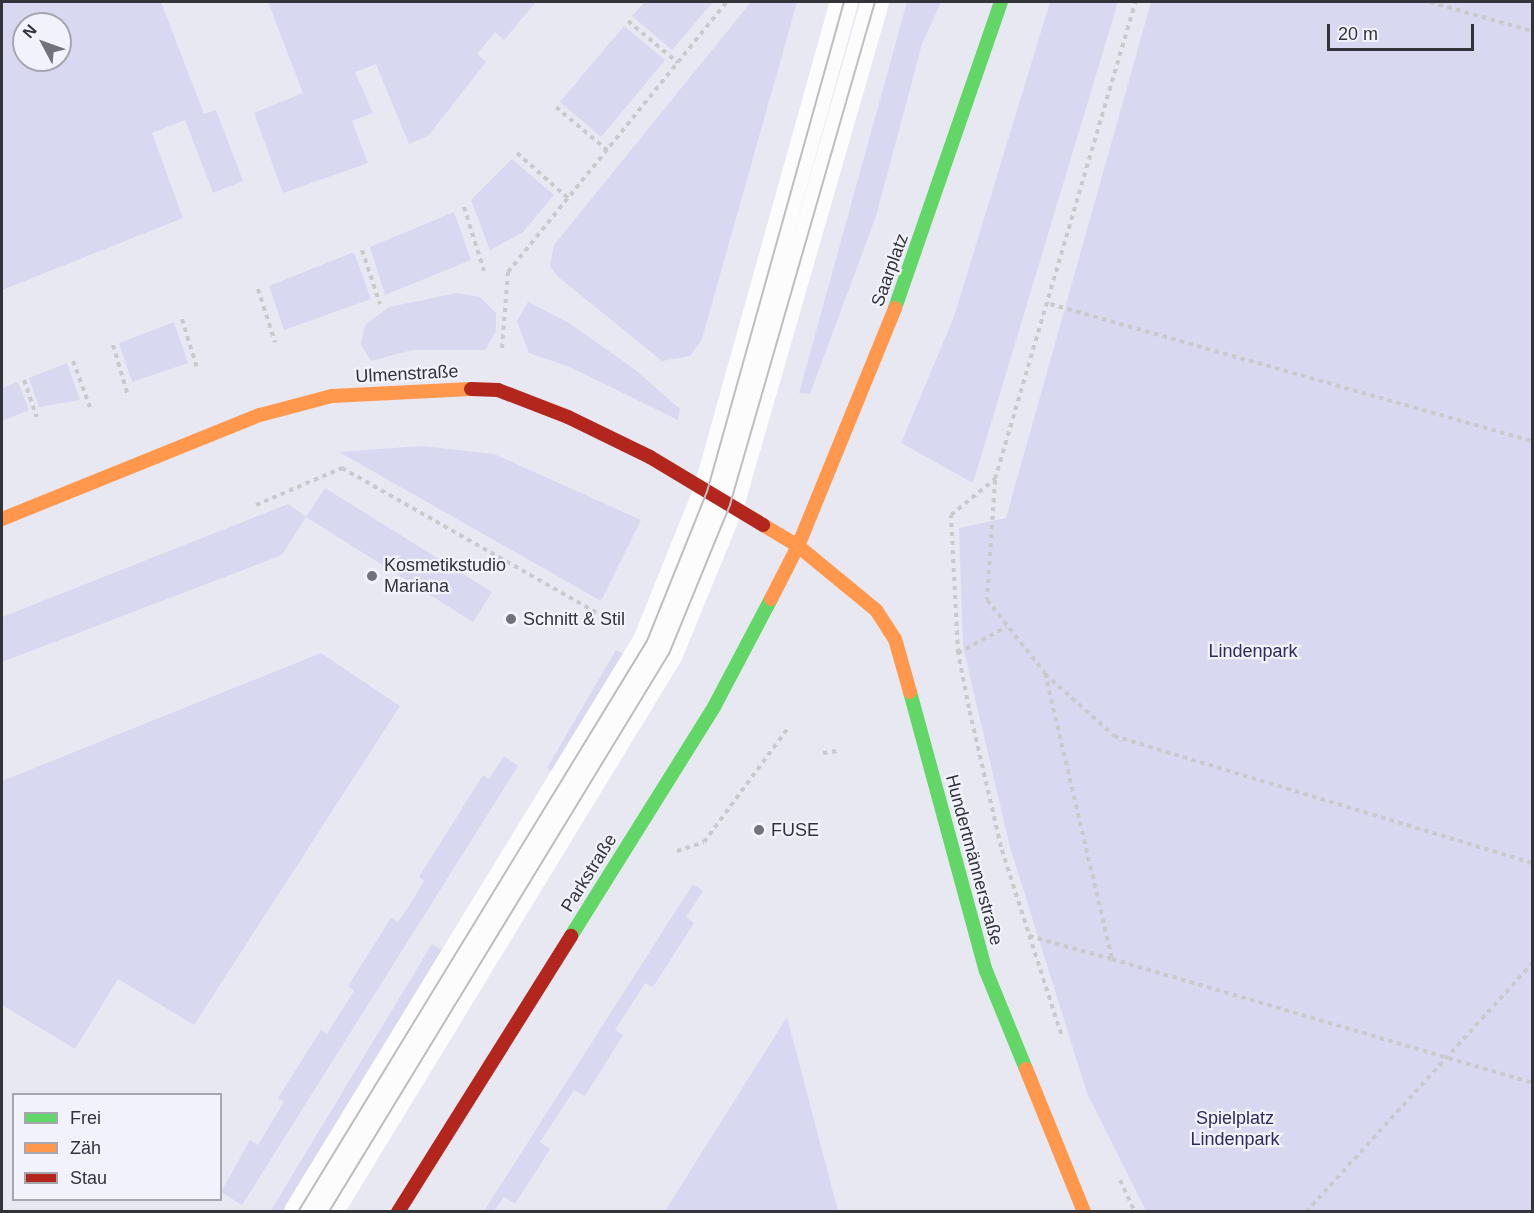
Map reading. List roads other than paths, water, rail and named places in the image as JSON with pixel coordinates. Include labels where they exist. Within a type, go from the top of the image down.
[{"type":"street","name":"Saarplatz","points":[[798,546],[893,314],[1001,2]]},
{"type":"street","name":"Ulmenstraße","points":[[2,519],[260,415],[332,396],[438,387],[498,390],[568,417],[719,499],[798,546]]},
{"type":"street","name":"Parkstraße","points":[[398,1212],[714,707],[798,546]]},
{"type":"street","name":"Hundertmännerstraße","points":[[798,546],[876,610],[895,639],[986,971],[1084,1212]]},
{"type":"lane","points":[[298,1212],[616,699],[719,499],[844,2]]},
{"type":"lane","points":[[329,1212],[639,710],[669,654],[874,2]]},
{"type":"tram line","points":[[298,1212],[647,641],[707,492],[844,2]]},
{"type":"tram line","points":[[329,1212],[669,654],[730,505],[875,2]]},
{"type":"place","name":"Kosmetikstudio Mariana","points":[[372,576]]},
{"type":"place","name":"Schnitt & Stil","points":[[511,619]]},
{"type":"place","name":"FUSE","points":[[759,830]]},
{"type":"park label","name":"Lindenpark","points":[[1253,651]]},
{"type":"park label","name":"Spielplatz Lindenpark","points":[[1235,1129]]}]
